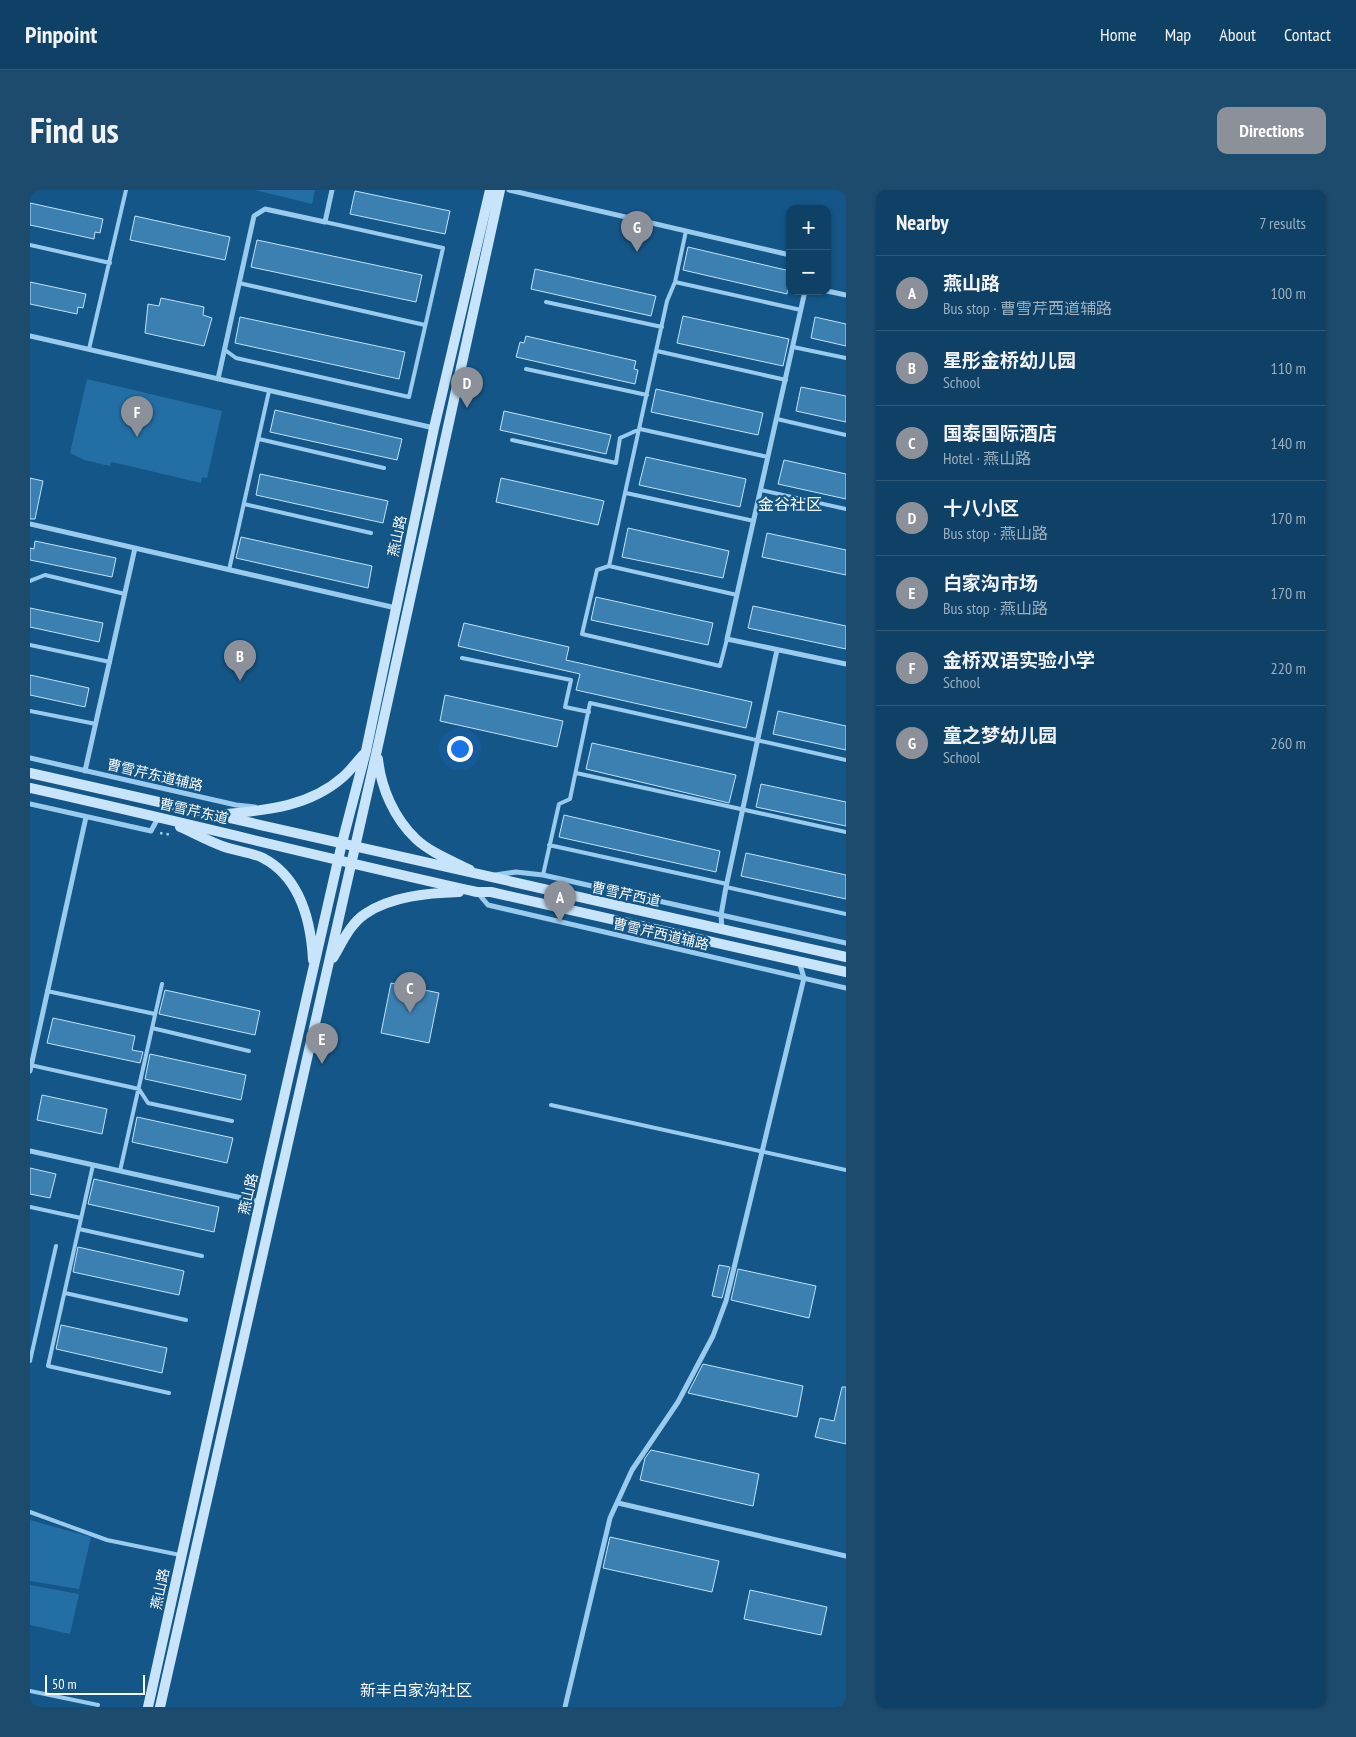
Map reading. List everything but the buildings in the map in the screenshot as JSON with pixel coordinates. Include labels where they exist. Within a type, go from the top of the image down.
[{"type":"main road","name":"燕山路","points":[[148,1707],[260,1202],[314,974],[338,860],[366,751],[434,428],[490,190]]},
{"type":"main road","name":"燕山路","points":[[160,1707],[352,864],[500,190]]},
{"type":"main road","points":[[377,750],[380,777],[388,801],[416,839],[436,852],[485,877]]},
{"type":"main road","points":[[215,815],[275,810],[296,804],[343,777],[366,751]]},
{"type":"main road","name":"曹雪芹东道","points":[[30,773],[342,843]]},
{"type":"main road","name":"曹雪芹东道","points":[[30,788],[352,864]]},
{"type":"main road","points":[[159,817],[222,846],[263,858],[276,868],[303,903],[309,921],[314,974]]},
{"type":"main road","name":"曹雪芹西道","points":[[342,843],[485,877],[846,957]]},
{"type":"main road","name":"曹雪芹西道","points":[[352,864],[477,892],[491,892],[846,972]]},
{"type":"main road","points":[[328,968],[348,932],[364,914],[386,904],[412,896],[439,892],[477,892]]},
{"type":"street","points":[[218,379],[254,216],[265,209],[324,222],[332,190]]},
{"type":"street","points":[[509,190],[786,254]]},
{"type":"street","points":[[831,292],[846,296]]},
{"type":"street","points":[[804,295],[727,639],[846,664]]},
{"type":"street","points":[[30,336],[434,428]]},
{"type":"street","points":[[30,524],[396,608]]},
{"type":"street","points":[[85,771],[135,548]]},
{"type":"street","points":[[722,929],[721,915],[777,650]]},
{"type":"street","name":"曹雪芹东道辅路","points":[[30,758],[236,805],[275,810]]},
{"type":"street","points":[[30,804],[151,831],[159,817]]},
{"type":"street","points":[[30,1067],[86,817]]},
{"type":"street","points":[[485,877],[516,872],[543,875],[846,943]]},
{"type":"street","name":"曹雪芹西道辅路","points":[[477,892],[488,905],[846,988]]},
{"type":"street","points":[[565,1707],[610,1518],[632,1470],[678,1402],[713,1336],[726,1301],[804,978],[799,961]]},
{"type":"street","points":[[30,1151],[260,1202]]},
{"type":"street","points":[[618,1503],[846,1556]]},
{"type":"lane","points":[[89,349],[126,190]]},
{"type":"lane","points":[[225,350],[236,358],[409,397],[443,248],[324,222]]},
{"type":"lane","points":[[609,566],[667,301],[675,282],[686,231]]},
{"type":"lane","points":[[30,245],[110,263]]},
{"type":"lane","points":[[675,282],[801,310]]},
{"type":"lane","points":[[239,283],[426,325]]},
{"type":"lane","points":[[546,302],[662,327]]},
{"type":"lane","points":[[793,347],[846,358]]},
{"type":"lane","points":[[657,351],[786,380]]},
{"type":"lane","points":[[526,368],[647,395]]},
{"type":"lane","points":[[229,570],[269,390]]},
{"type":"lane","points":[[777,419],[846,435]]},
{"type":"lane","points":[[512,440],[616,463],[620,438],[640,429],[768,457]]},
{"type":"lane","points":[[258,439],[384,468]]},
{"type":"lane","points":[[761,490],[846,509]]},
{"type":"lane","points":[[626,493],[754,521]]},
{"type":"lane","points":[[244,504],[371,533]]},
{"type":"lane","points":[[727,639],[720,666],[582,634],[597,570],[609,566],[737,596]]},
{"type":"lane","points":[[30,581],[44,575],[124,594]]},
{"type":"lane","points":[[30,644],[110,662]]},
{"type":"lane","points":[[462,658],[571,680],[565,707],[588,712]]},
{"type":"lane","points":[[543,875],[559,804],[570,799],[590,703],[846,760]]},
{"type":"lane","points":[[30,711],[96,724]]},
{"type":"lane","points":[[576,773],[846,832]]},
{"type":"lane","points":[[549,845],[846,914]]},
{"type":"lane","points":[[120,1171],[162,984]]},
{"type":"lane","points":[[47,991],[155,1014]]},
{"type":"lane","points":[[152,1028],[249,1051]]},
{"type":"lane","points":[[30,1067],[139,1089],[148,1103],[232,1121]]},
{"type":"lane","points":[[551,1105],[846,1170]]},
{"type":"lane","points":[[93,1165],[48,1366],[169,1393]]},
{"type":"lane","points":[[30,1207],[81,1218]]},
{"type":"lane","points":[[79,1229],[202,1256]]},
{"type":"lane","points":[[30,1361],[56,1246]]},
{"type":"lane","points":[[64,1293],[186,1320]]},
{"type":"lane","points":[[30,1512],[107,1540],[182,1555]]},
{"type":"lane","points":[[30,1691],[98,1705]]},
{"type":"path","points":[[151,831],[175,836]]},
{"type":"shaded area","points":[[255,190],[315,190],[312,204]]},
{"type":"shaded area","points":[[87,379],[222,411],[207,478],[202,477],[201,483],[112,462],[110,466],[84,460],[70,453]]},
{"type":"shaded area","points":[[30,1520],[91,1537],[79,1589],[30,1581]]},
{"type":"shaded area","points":[[30,1585],[79,1594],[70,1634],[30,1625]]},
{"type":"place","name":"童之梦幼儿园","points":[[637,252]]},
{"type":"place","name":"十八小区","points":[[467,408]]},
{"type":"place","name":"金桥双语实验小学","points":[[137,437]]},
{"type":"place","name":"星彤金桥幼儿园","points":[[240,681]]},
{"type":"place","name":"燕山路","points":[[560,922]]},
{"type":"place","name":"国泰国际酒店","points":[[410,1013]]},
{"type":"place","name":"白家沟市场","points":[[322,1064]]},
{"type":"district","name":"金谷社区","points":[[790,504]]},
{"type":"district","name":"新丰白家沟社区","points":[[416,1690]]}]
